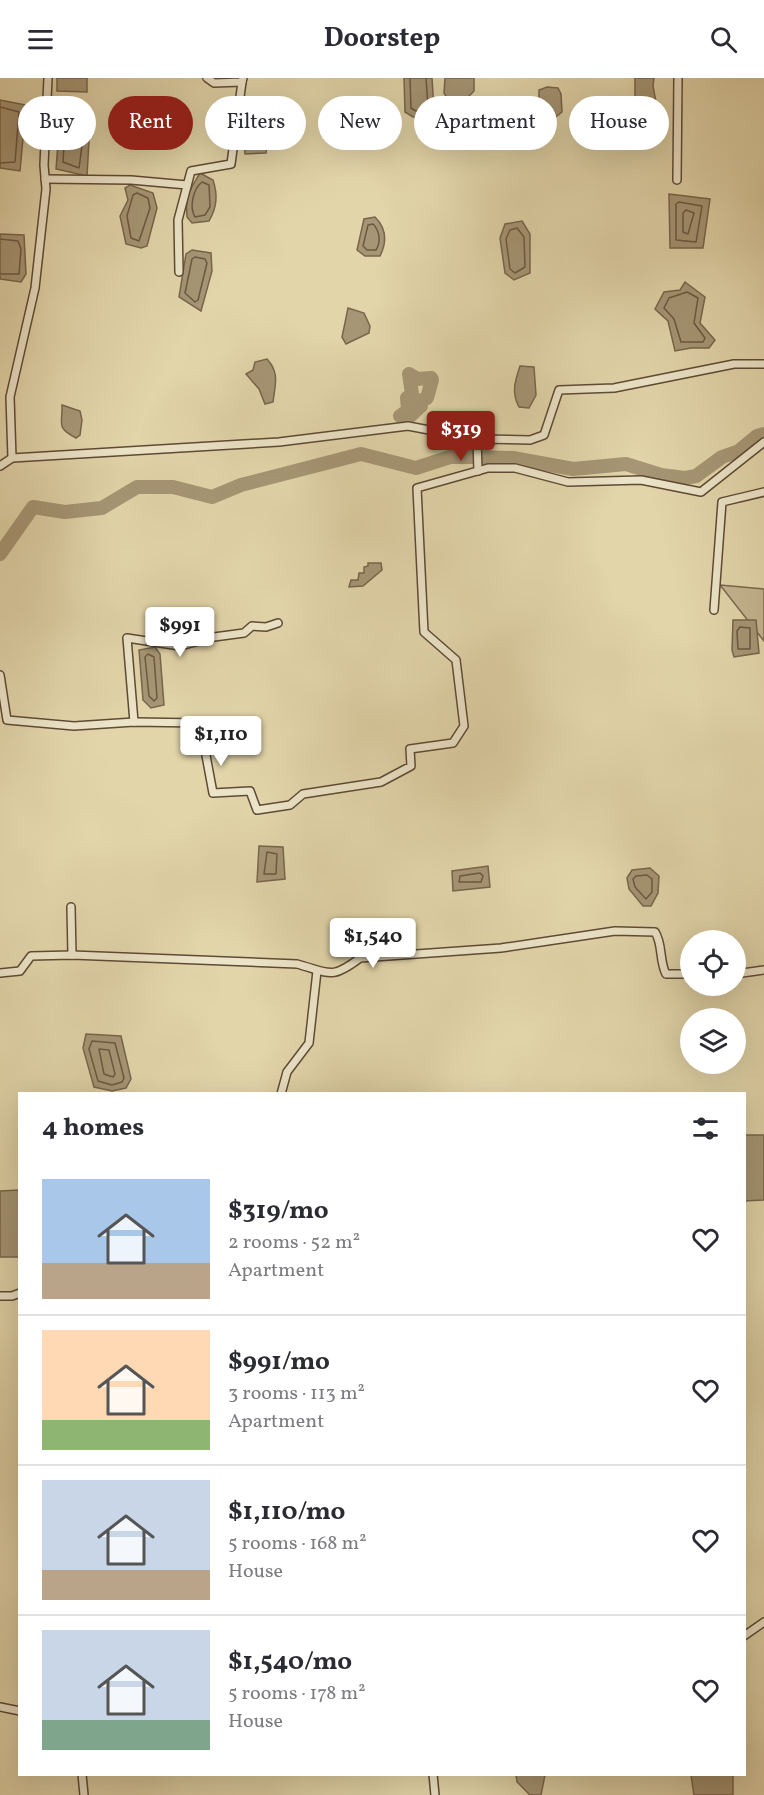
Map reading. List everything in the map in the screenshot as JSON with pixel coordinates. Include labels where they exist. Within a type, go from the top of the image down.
[{"type":"street","points":[[12,458],[10,397],[34,288],[46,189],[44,165],[48,78]]},
{"type":"street","points":[[179,272],[178,220],[191,171],[231,164],[243,80],[214,83],[207,78]]},
{"type":"street","points":[[677,180],[678,78]]},
{"type":"street","points":[[45,179],[131,180],[187,185]]},
{"type":"street","points":[[0,466],[12,458],[279,442],[408,426],[477,439],[530,440],[544,435],[559,390],[614,388],[734,364],[764,364]]},
{"type":"street","points":[[477,439],[478,467]]},
{"type":"street","points":[[0,675],[7,720],[74,726],[134,722],[200,723],[213,793],[250,791],[257,810],[290,805],[303,794],[381,782],[411,765],[410,749],[453,743],[464,726],[456,660],[424,632],[417,488],[478,467],[515,468],[568,482],[641,480],[701,492],[764,442]]},
{"type":"street","points":[[714,610],[722,502],[764,492]]},
{"type":"street","points":[[134,722],[127,638],[180,646],[214,637],[244,633],[252,626],[266,627],[278,623]]},
{"type":"street","points":[[71,907],[72,955]]},
{"type":"street","points":[[0,973],[17,973],[31,956],[72,955],[297,964],[317,972],[341,972],[360,958],[501,948],[615,931],[651,931],[659,938],[659,954],[666,974],[680,974]]},
{"type":"street","points":[[746,972],[764,970]]},
{"type":"street","points":[[282,1092],[287,1072],[309,1043],[317,972]]},
{"type":"street","points":[[0,1296],[18,1294]]},
{"type":"street","points":[[746,1635],[764,1622]]},
{"type":"street","points":[[0,1707],[18,1711]]},
{"type":"street","points":[[82,1776],[84,1795]]},
{"type":"street","points":[[433,1776],[435,1795]]},
{"type":"shaded area","points":[[720,585],[764,589],[764,641]]},
{"type":"water","points":[[57,78],[87,78],[87,92],[57,91]]},
{"type":"water","points":[[404,78],[432,78],[433,96],[414,96],[414,117],[405,112]]},
{"type":"water","points":[[445,78],[474,78],[474,91],[469,96],[446,96]]},
{"type":"water","points":[[635,78],[654,78],[655,96],[635,96]]},
{"type":"water","points":[[547,87],[558,88],[561,94],[562,112],[557,116],[557,96],[539,96],[539,90]]},
{"type":"water","points":[[0,100],[18,103],[18,150],[22,150],[20,171],[0,168]]},
{"type":"water","points":[[57,150],[88,150],[87,176],[56,169]]},
{"type":"water","points":[[245,150],[266,150],[266,153],[245,154]]},
{"type":"water","points":[[200,173],[213,180],[216,191],[215,206],[209,221],[192,223],[187,217],[188,198]]},
{"type":"water","points":[[130,185],[153,193],[157,208],[147,246],[141,248],[126,244],[120,216],[128,200],[125,188]]},
{"type":"water","points":[[669,194],[710,199],[703,248],[670,248]]},
{"type":"water","points":[[375,217],[384,231],[384,246],[380,256],[365,256],[357,250],[364,219]]},
{"type":"water","points":[[522,221],[530,234],[530,273],[514,280],[505,273],[500,238],[505,224]]},
{"type":"water","points":[[0,234],[24,235],[26,274],[21,282],[0,279]]},
{"type":"water","points":[[192,250],[211,253],[212,271],[201,311],[179,297],[186,254]]},
{"type":"water","points":[[685,282],[705,297],[700,323],[715,340],[709,348],[675,351],[668,321],[655,309],[664,292],[680,290]]},
{"type":"water","points":[[348,308],[364,313],[370,326],[369,333],[346,344],[342,337]]},
{"type":"water","points":[[267,359],[274,369],[275,385],[273,402],[265,404],[259,389],[246,374],[253,370],[255,362]]},
{"type":"water","points":[[520,366],[534,367],[536,395],[529,408],[519,407],[515,397],[515,382]]},
{"type":"water","points":[[62,405],[80,411],[82,420],[80,435],[76,438],[65,431],[61,424]]},
{"type":"water","points":[[368,563],[381,563],[382,570],[363,586],[349,587],[351,580],[358,580],[359,573],[364,573],[364,567],[368,566]]},
{"type":"water","points":[[733,620],[756,620],[759,653],[734,657],[732,650]]},
{"type":"water","points":[[155,647],[160,654],[164,705],[151,708],[143,700],[139,650]]},
{"type":"water","points":[[259,846],[283,847],[285,879],[257,882]]},
{"type":"water","points":[[488,866],[490,887],[453,891],[452,871]]},
{"type":"water","points":[[650,868],[659,876],[658,893],[651,906],[643,906],[629,889],[627,878],[632,870]]},
{"type":"water","points":[[86,1034],[121,1036],[131,1079],[126,1088],[112,1091],[94,1087],[83,1048]]},
{"type":"water","points":[[746,1135],[764,1135],[764,1200],[746,1201]]},
{"type":"water","points":[[18,1190],[18,1257],[0,1257],[0,1191]]},
{"type":"water","points":[[516,1776],[545,1776],[541,1795],[530,1795],[517,1782]]},
{"type":"water","points":[[691,1776],[733,1776],[733,1795],[694,1795]]},
{"type":"waterway","points":[[409,374],[417,379],[431,378],[432,380],[427,398],[418,402],[421,406],[406,420],[400,416],[408,410],[407,398],[412,394],[409,374]]},
{"type":"waterway","points":[[0,554],[33,507],[65,512],[102,508],[137,487],[173,487],[212,497],[241,485],[361,454],[416,468],[450,457],[513,458],[573,469],[626,464],[661,475],[685,478],[696,476],[722,457],[739,451],[757,436],[764,434]]}]
